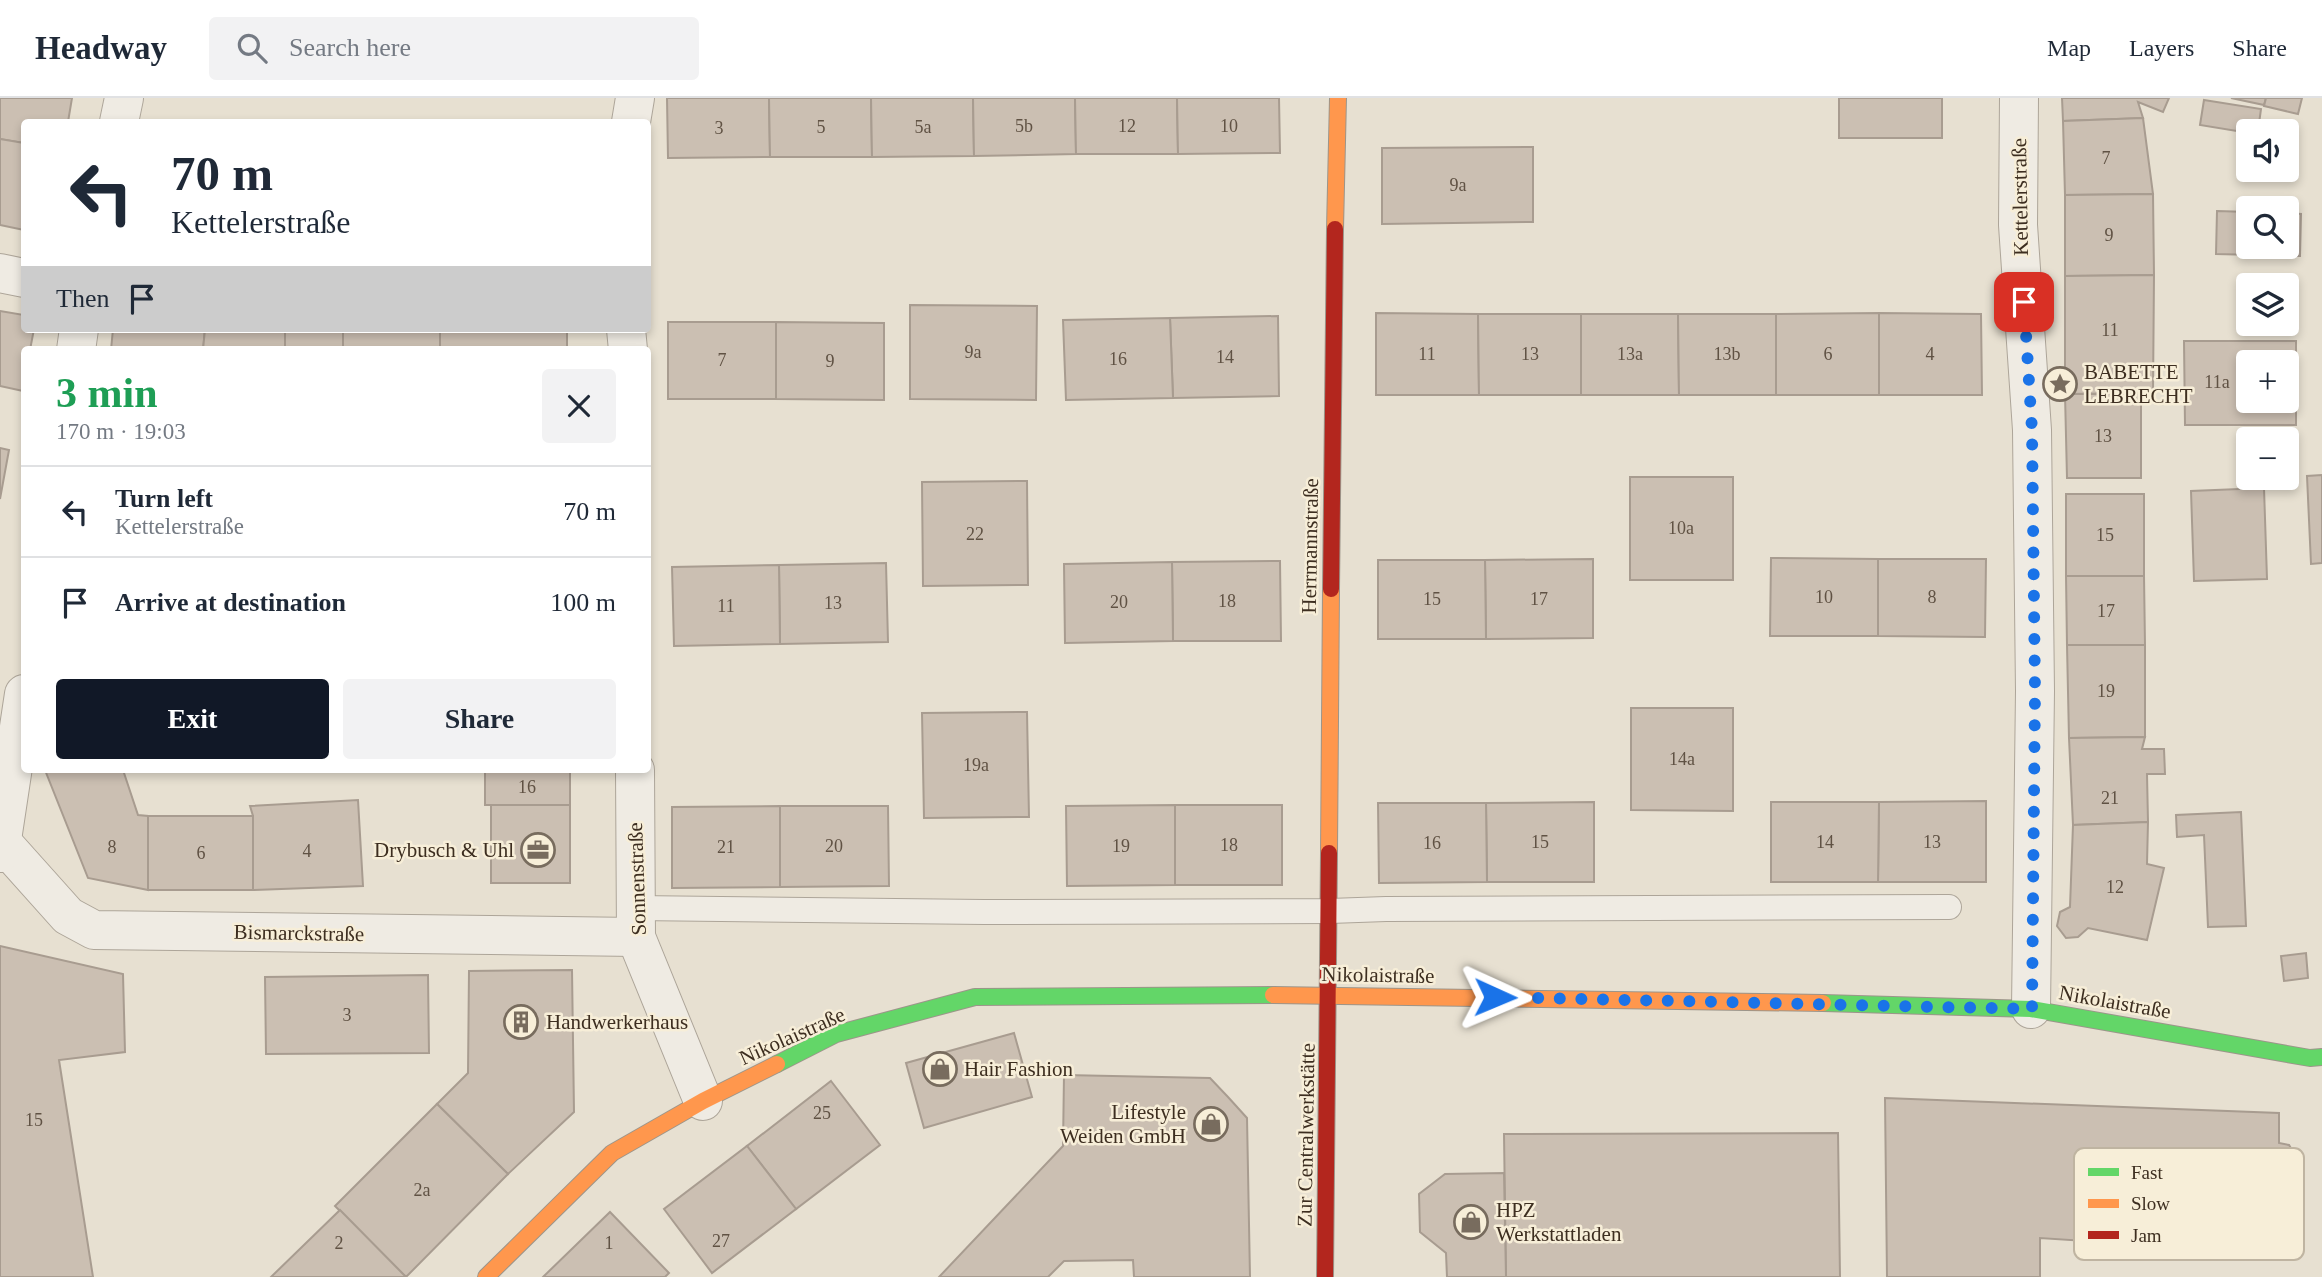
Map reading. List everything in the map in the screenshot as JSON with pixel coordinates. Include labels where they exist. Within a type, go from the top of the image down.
[{"type":"main road","name":"Herrmannstraße","points":[[1329,995],[1334,186],[1338,98]]},
{"type":"main road","name":"Nikolaistraße","points":[[485,1277],[612,1153],[702,1101],[836,1034],[975,997],[1329,995],[1854,1003],[2032,1009],[2310,1058],[2322,1057]]},
{"type":"main road","name":"Zur Centralwerkstätte","points":[[1325,1277],[1329,995]]},
{"type":"street","points":[[120,119],[124,98]]},
{"type":"street","points":[[632,119],[635,98]]},
{"type":"street","name":"Kettelerstraße","points":[[2019,98],[2018,225],[2032,441],[2035,691],[2032,1009]]},
{"type":"street","points":[[0,273],[21,277]]},
{"type":"street","points":[[1,845],[21,714]]},
{"type":"street","name":"Sonnenstraße","points":[[635,773],[635,923],[702,1101]]},
{"type":"street","name":"Bismarckstraße","points":[[1,845],[68,916],[94,930],[635,923]]},
{"type":"lane","points":[[635,923],[984,912],[1949,907]]},
{"type":"building","points":[[0,98],[72,98],[68,119],[21,119],[21,142],[0,139]]},
{"type":"building","points":[[667,98],[769,98],[770,157],[668,158]]},
{"type":"building","points":[[769,98],[871,98],[872,157],[770,157]]},
{"type":"building","points":[[871,98],[973,98],[974,156],[872,157]]},
{"type":"building","points":[[973,98],[1075,98],[1076,154],[974,156]]},
{"type":"building","points":[[1075,98],[1177,98],[1178,154],[1076,154]]},
{"type":"building","points":[[1177,98],[1279,98],[1280,153],[1178,154]]},
{"type":"building","points":[[1839,98],[1942,98],[1942,138],[1839,138]]},
{"type":"building","points":[[2062,98],[2169,98],[2163,112],[2138,102],[2143,118],[2063,121]]},
{"type":"building","points":[[2231,98],[2266,98],[2264,105]]},
{"type":"building","points":[[2266,98],[2302,98],[2298,114],[2264,106]]},
{"type":"building","points":[[2204,100],[2261,109],[2260,119],[2236,119],[2236,131],[2200,125]]},
{"type":"building","points":[[2143,118],[2153,194],[2065,195],[2063,121]]},
{"type":"building","points":[[0,139],[21,142],[21,229],[0,225]]},
{"type":"building","points":[[1533,147],[1533,222],[1382,224],[1382,148]]},
{"type":"building","points":[[2153,194],[2154,275],[2065,276],[2065,195]]},
{"type":"building","points":[[2217,211],[2236,212],[2236,254],[2216,254]]},
{"type":"building","points":[[2299,214],[2301,214],[2299,256]]},
{"type":"building","points":[[2154,275],[2153,393],[2065,394],[2065,276]]},
{"type":"building","points":[[910,305],[1037,306],[1036,400],[910,399]]},
{"type":"building","points":[[0,311],[21,314],[21,333],[33,333],[31,346],[21,346],[21,391],[0,386]]},
{"type":"building","points":[[1376,313],[1478,314],[1479,395],[1376,395]]},
{"type":"building","points":[[1879,313],[1981,314],[1982,395],[1879,395]]},
{"type":"building","points":[[1879,313],[1879,395],[1776,395],[1776,314]]},
{"type":"building","points":[[1478,314],[1581,314],[1581,395],[1479,395]]},
{"type":"building","points":[[1581,314],[1678,314],[1679,395],[1581,395]]},
{"type":"building","points":[[1678,314],[1776,314],[1776,395],[1679,395]]},
{"type":"building","points":[[1278,316],[1279,396],[1173,398],[1170,318]]},
{"type":"building","points":[[1170,318],[1173,398],[1066,400],[1063,320]]},
{"type":"building","points":[[668,322],[776,322],[776,399],[668,399]]},
{"type":"building","points":[[776,322],[884,323],[884,400],[776,399]]},
{"type":"building","points":[[113,333],[205,333],[203,346],[111,346]]},
{"type":"building","points":[[205,333],[285,333],[285,346],[203,346]]},
{"type":"building","points":[[285,333],[343,333],[343,346],[285,346]]},
{"type":"building","points":[[343,333],[440,333],[440,346],[343,346]]},
{"type":"building","points":[[440,333],[567,333],[567,346],[440,346]]},
{"type":"building","points":[[2184,341],[2296,341],[2296,350],[2236,350],[2236,413],[2296,413],[2296,425],[2185,425]]},
{"type":"building","points":[[2065,394],[2141,394],[2141,478],[2067,478]]},
{"type":"building","points":[[0,448],[9,450],[0,499]]},
{"type":"building","points":[[2322,475],[2322,563],[2311,564],[2307,476]]},
{"type":"building","points":[[1630,477],[1733,477],[1733,580],[1630,580]]},
{"type":"building","points":[[1027,481],[1028,585],[923,586],[922,482]]},
{"type":"building","points":[[2264,490],[2267,579],[2194,581],[2191,491]]},
{"type":"building","points":[[2066,494],[2144,494],[2144,576],[2066,576]]},
{"type":"building","points":[[1771,558],[1878,559],[1878,636],[1770,636]]},
{"type":"building","points":[[1593,559],[1593,638],[1486,639],[1485,560]]},
{"type":"building","points":[[1878,559],[1986,559],[1985,637],[1878,636]]},
{"type":"building","points":[[1378,560],[1485,560],[1486,639],[1378,639]]},
{"type":"building","points":[[1280,561],[1281,641],[1173,641],[1172,562]]},
{"type":"building","points":[[1172,562],[1173,641],[1065,643],[1064,564]]},
{"type":"building","points":[[886,563],[888,642],[780,644],[779,565]]},
{"type":"building","points":[[779,565],[780,644],[674,646],[672,567]]},
{"type":"building","points":[[2066,576],[2144,576],[2145,645],[2067,645]]},
{"type":"building","points":[[2067,645],[2145,645],[2145,737],[2069,738]]},
{"type":"building","points":[[1631,708],[1733,708],[1733,811],[1631,810]]},
{"type":"building","points":[[1027,712],[1029,817],[924,818],[922,713]]},
{"type":"building","points":[[2145,737],[2142,749],[2164,749],[2165,774],[2147,774],[2148,822],[2073,825],[2069,738]]},
{"type":"building","points":[[46,773],[124,773],[138,815],[148,816],[148,890],[88,878]]},
{"type":"building","points":[[485,773],[570,773],[570,805],[485,805]]},
{"type":"building","points":[[358,800],[363,886],[253,890],[253,816],[250,806]]},
{"type":"building","points":[[1986,801],[1986,882],[1878,882],[1879,802]]},
{"type":"building","points":[[1594,802],[1594,882],[1487,882],[1486,803]]},
{"type":"building","points":[[1771,802],[1879,802],[1878,882],[1771,882]]},
{"type":"building","points":[[1378,803],[1486,803],[1487,882],[1379,883]]},
{"type":"building","points":[[491,805],[570,805],[570,883],[491,883]]},
{"type":"building","points":[[1175,805],[1282,805],[1282,885],[1175,885]]},
{"type":"building","points":[[1175,805],[1175,885],[1067,886],[1066,806]]},
{"type":"building","points":[[780,806],[888,806],[889,886],[780,887]]},
{"type":"building","points":[[780,806],[780,887],[672,888],[672,807]]},
{"type":"building","points":[[2241,812],[2246,926],[2208,927],[2204,835],[2177,837],[2176,815]]},
{"type":"building","points":[[148,816],[253,816],[253,890],[148,890]]},
{"type":"building","points":[[2148,822],[2147,864],[2164,868],[2147,940],[2088,928],[2078,937],[2066,938],[2057,926],[2060,912],[2070,907],[2073,825]]},
{"type":"building","points":[[0,946],[123,974],[125,1052],[59,1060],[93,1277],[0,1277]]},
{"type":"building","points":[[2306,953],[2308,978],[2284,981],[2281,956]]},
{"type":"building","name":"Handwerkerhaus","points":[[572,970],[574,1112],[508,1174],[437,1104],[468,1073],[469,971]]},
{"type":"building","points":[[428,975],[429,1053],[266,1054],[265,977]]},
{"type":"building","points":[[1014,1033],[1032,1097],[924,1128],[906,1063]]},
{"type":"building","points":[[1064,1075],[1210,1078],[1228,1097],[1247,1118],[1250,1277],[1134,1277],[1133,1260],[1064,1261],[1048,1277],[939,1277],[1063,1146]]},
{"type":"building","points":[[831,1081],[880,1145],[796,1209],[747,1146]]},
{"type":"building","points":[[1885,1098],[2279,1113],[2279,1143],[2291,1148],[2074,1148],[2074,1240],[2040,1238],[2040,1277],[1887,1277]]},
{"type":"building","points":[[437,1104],[508,1174],[406,1277],[335,1206]]},
{"type":"building","points":[[1838,1133],[1840,1277],[1506,1277],[1504,1134]]},
{"type":"building","points":[[747,1146],[796,1209],[712,1273],[664,1209]]},
{"type":"building","points":[[1504,1173],[1506,1277],[1447,1277],[1446,1253],[1420,1232],[1419,1194],[1445,1174]]},
{"type":"building","points":[[340,1210],[406,1277],[271,1277]]},
{"type":"building","points":[[610,1212],[669,1273],[665,1277],[543,1277]]},
{"type":"traffic: fast","points":[[777,1064],[836,1034],[975,997],[1273,995]]},
{"type":"traffic: fast","points":[[1823,1003],[2031,1009],[2310,1058],[2322,1057]]},
{"type":"traffic: slow","points":[[1335,229],[1338,98]]},
{"type":"traffic: slow","points":[[1329,853],[1331,589]]},
{"type":"traffic: slow","points":[[1273,995],[1823,1003]]},
{"type":"traffic: slow","points":[[486,1277],[612,1153],[703,1101],[777,1064]]},
{"type":"traffic: jam","points":[[1331,589],[1335,229]]},
{"type":"traffic: jam","points":[[1325,1277],[1329,853]]},
{"type":"place","name":"BABETTE LEBRECHT","points":[[2060,384]]},
{"type":"place","name":"Drybusch & Uhl","points":[[538,850]]},
{"type":"place","name":"Handwerkerhaus","points":[[521,1022]]},
{"type":"place","name":"Hair Fashion","points":[[940,1069]]},
{"type":"place","name":"Lifestyle Weiden GmbH","points":[[1211,1124]]},
{"type":"place","name":"HPZ Werkstattladen","points":[[1471,1222]]},
{"type":"route","points":[[1495,997],[2032,1009],[2035,691],[2032,430],[2024,302]]}]
